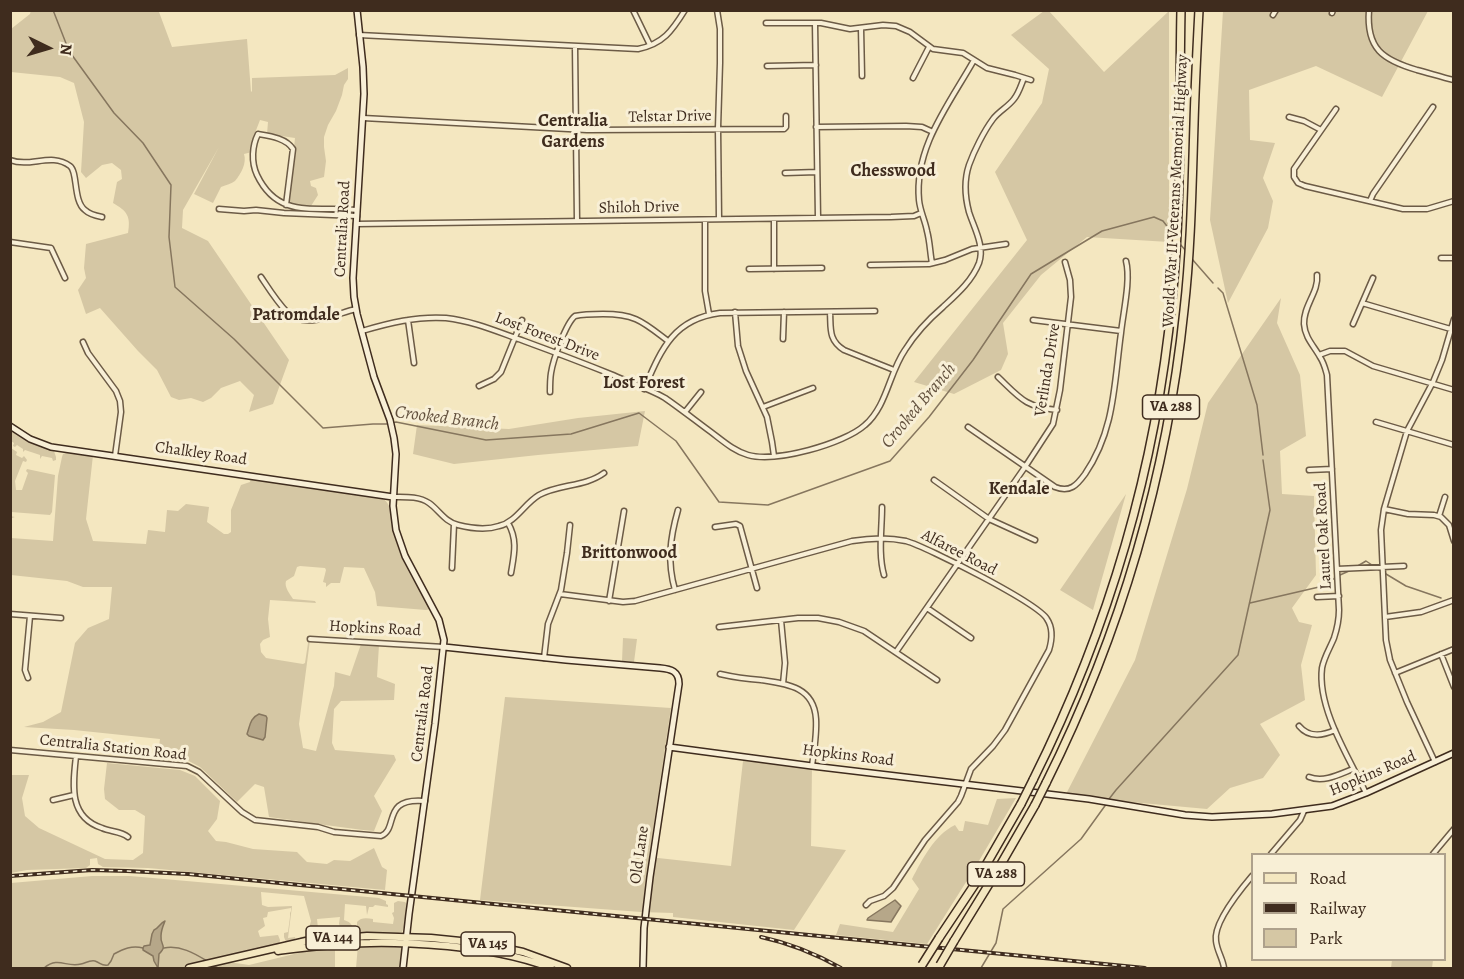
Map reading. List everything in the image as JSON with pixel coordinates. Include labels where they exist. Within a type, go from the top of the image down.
[{"type":"highway","name":"World War II Veterans Memorial Highway","points":[[920,967],[975,884],[1021,804],[1073,695],[1105,610],[1139,496],[1156,415],[1167,342],[1175,263],[1179,192],[1181,10]]},
{"type":"highway","name":"World War II Veterans Memorial Highway","points":[[939,967],[997,871],[1046,783],[1086,695],[1120,604],[1144,528],[1165,440],[1178,362],[1186,286],[1192,186],[1199,10]]},
{"type":"main road","name":"Centralia Road","points":[[357,10],[364,82],[353,279],[356,309],[374,377],[392,429],[396,454],[393,497],[395,525],[411,568],[439,620],[444,647],[403,969]]},
{"type":"main road","name":"Chalkley Road","points":[[10,426],[41,444],[60,448],[393,497]]},
{"type":"main road","name":"Hopkins Road","points":[[444,647],[673,670],[678,675],[679,684],[669,747],[965,784],[1198,817],[1304,811],[1332,806],[1454,753]]},
{"type":"main road","name":"Old Lane","points":[[644,969],[645,921],[669,747]]},
{"type":"main road","name":"VA 144","points":[[189,969],[263,952],[405,940]]},
{"type":"main road","name":"VA 145","points":[[405,940],[491,951],[550,969]]},
{"type":"main road","name":"VA 145","points":[[405,940],[463,941],[498,946],[523,952],[567,969]]},
{"type":"street","points":[[633,10],[650,45]]},
{"type":"street","points":[[359,35],[631,49],[661,40],[671,32],[685,10]]},
{"type":"street","points":[[717,10],[720,29],[719,219]]},
{"type":"street","points":[[1369,10],[1371,38],[1380,53],[1396,63],[1454,80]]},
{"type":"street","points":[[765,23],[815,23],[850,29],[896,26],[910,32],[929,46],[939,50],[963,53],[992,70],[1031,80]]},
{"type":"street","points":[[815,23],[818,218]]},
{"type":"street","points":[[861,28],[862,76]]},
{"type":"street","points":[[575,46],[577,221]]},
{"type":"street","points":[[912,78],[929,46]]},
{"type":"street","points":[[932,263],[919,198],[920,173],[925,149],[933,132],[974,60]]},
{"type":"street","points":[[766,66],[816,65]]},
{"type":"street","points":[[980,247],[966,200],[967,171],[974,152],[992,121],[1014,99],[1024,78]]},
{"type":"street","points":[[1370,201],[1433,107]]},
{"type":"street","points":[[1336,109],[1294,169],[1293,175],[1296,181],[1305,186],[1402,208],[1432,208],[1454,201]]},
{"type":"street","name":"Telstar Drive","points":[[363,118],[576,129],[784,129],[786,116]]},
{"type":"street","points":[[1289,117],[1304,121],[1321,130]]},
{"type":"street","points":[[816,127],[906,126],[922,127],[933,132]]},
{"type":"street","points":[[286,205],[293,149],[288,143],[271,136],[258,134],[253,154],[256,171],[272,195],[286,205],[301,208],[340,208],[357,213]]},
{"type":"street","points":[[10,160],[24,163],[52,159],[70,166],[83,208],[102,217]]},
{"type":"street","points":[[866,170],[920,173]]},
{"type":"street","points":[[785,173],[817,172]]},
{"type":"street","points":[[219,209],[284,213],[357,213]]},
{"type":"street","name":"Shiloh Drive","points":[[356,224],[774,219],[912,216],[921,213]]},
{"type":"street","points":[[774,219],[774,269]]},
{"type":"street","points":[[705,220],[705,291],[709,315]]},
{"type":"street","points":[[10,242],[51,248],[65,278]]},
{"type":"street","points":[[870,265],[932,263],[980,247],[1006,244]]},
{"type":"street","name":"Lost Forest Drive","points":[[362,331],[408,320],[437,318],[482,326],[574,359],[664,398],[740,452],[759,457],[804,452],[850,435],[870,420],[877,411],[900,357],[910,342],[970,279],[978,264],[980,247]]},
{"type":"street","points":[[1441,258],[1454,258]]},
{"type":"street","points":[[968,427],[1057,488],[1068,489],[1078,483],[1096,455],[1109,423],[1128,271],[1126,261]]},
{"type":"street","name":"Verlinda Drive","points":[[896,652],[1050,430],[1057,410],[1068,325],[1071,288],[1065,262]]},
{"type":"street","points":[[749,269],[822,268]]},
{"type":"street","name":"Laurel Oak Road","points":[[1317,275],[1317,286],[1305,313],[1304,322],[1307,337],[1319,355],[1327,375],[1339,596],[1338,626],[1324,660],[1323,693],[1341,746],[1366,793]]},
{"type":"street","points":[[261,277],[285,310],[296,318],[305,321],[315,320],[356,309]]},
{"type":"street","points":[[1353,324],[1373,278]]},
{"type":"street","points":[[1362,303],[1452,330]]},
{"type":"street","points":[[644,389],[668,341],[687,324],[709,315],[735,312],[875,311]]},
{"type":"street","points":[[735,312],[737,338],[742,359],[770,428],[774,456]]},
{"type":"street","points":[[783,339],[784,312]]},
{"type":"street","points":[[830,312],[831,336],[838,346],[894,370]]},
{"type":"street","points":[[550,392],[551,372],[557,353],[570,320],[577,315],[631,316],[668,341]]},
{"type":"street","points":[[1435,762],[1395,673],[1388,650],[1381,530],[1384,509],[1407,431],[1433,383],[1454,319]]},
{"type":"street","points":[[408,320],[414,363]]},
{"type":"street","points":[[479,386],[494,379],[501,372],[522,320]]},
{"type":"street","points":[[1033,320],[1121,331]]},
{"type":"street","points":[[83,342],[88,353],[116,391],[120,401],[121,412],[115,456]]},
{"type":"street","points":[[1319,355],[1330,351],[1345,351],[1374,366],[1454,390]]},
{"type":"street","points":[[998,377],[1026,402],[1036,407],[1057,410]]},
{"type":"street","points":[[763,407],[813,388]]},
{"type":"street","points":[[685,412],[701,392]]},
{"type":"street","points":[[1376,422],[1454,445]]},
{"type":"street","points":[[1309,470],[1332,469]]},
{"type":"street","points":[[393,497],[423,500],[454,525],[493,528],[508,523],[540,495],[594,479],[604,473]]},
{"type":"street","points":[[934,480],[989,519],[1035,540]]},
{"type":"street","points":[[1439,516],[1445,497]]},
{"type":"street","points":[[882,507],[881,538],[884,575]]},
{"type":"street","points":[[1384,509],[1408,514],[1439,516],[1449,525],[1454,541]]},
{"type":"street","points":[[675,590],[670,570],[670,555],[678,510]]},
{"type":"street","points":[[609,601],[624,511]]},
{"type":"street","points":[[508,523],[515,540],[511,573]]},
{"type":"street","points":[[715,527],[736,524],[740,526],[757,588]]},
{"type":"street","points":[[452,567],[454,525]]},
{"type":"street","points":[[544,658],[548,624],[560,594],[570,525]]},
{"type":"street","name":"Alfaree Road","points":[[560,594],[629,602],[852,542],[881,538],[918,545],[1040,610],[1048,620],[1051,631],[1050,644],[1019,707],[999,738],[971,768],[958,802],[925,840],[893,888],[884,896],[866,905]]},
{"type":"street","points":[[1337,569],[1404,566]]},
{"type":"street","points":[[1317,597],[1339,596]]},
{"type":"street","points":[[1385,617],[1421,612],[1454,600]]},
{"type":"street","points":[[927,608],[971,638]]},
{"type":"street","points":[[10,614],[61,618]]},
{"type":"street","points":[[28,678],[25,670],[30,616]]},
{"type":"street","points":[[719,627],[808,618],[839,622],[864,631],[937,680]]},
{"type":"street","points":[[781,620],[785,663],[783,684]]},
{"type":"street","name":"Hopkins Road","points":[[310,639],[444,647]]},
{"type":"street","points":[[1395,673],[1454,649]]},
{"type":"street","points":[[1441,654],[1454,687]]},
{"type":"street","points":[[720,674],[783,684],[800,690],[808,697],[814,706],[816,723],[812,766]]},
{"type":"street","points":[[1299,726],[1313,735],[1335,730]]},
{"type":"street","name":"Centralia Station Road","points":[[10,750],[187,766],[199,772],[242,812],[255,820],[318,827],[334,832],[381,836],[389,829],[392,815],[405,802],[425,801]]},
{"type":"street","points":[[75,756],[73,786],[79,809],[88,820],[102,828],[129,837]]},
{"type":"street","points":[[1310,777],[1322,779],[1353,769]]},
{"type":"street","points":[[53,800],[74,795]]},
{"type":"street","points":[[1273,853],[1300,820],[1304,811]]},
{"type":"street","points":[[1435,853],[1454,829]]},
{"type":"street","points":[[1224,969],[1216,934],[1232,902],[1251,877]]},
{"type":"green space","points":[[31,10],[159,12],[172,47],[247,39],[251,92],[252,78],[335,75],[348,68],[348,79],[324,137],[326,161],[324,177],[310,181],[318,195],[311,206],[297,206],[288,203],[295,138],[267,134],[268,122],[260,120],[252,152],[244,154],[243,168],[235,181],[221,187],[213,203],[194,194],[219,147],[183,210],[182,228],[208,241],[289,360],[273,404],[249,412],[254,395],[240,381],[221,388],[203,402],[191,398],[179,400],[171,397],[157,370],[100,308],[86,314],[78,290],[86,278],[84,268],[86,244],[128,233],[127,215],[113,203],[117,182],[122,179],[121,170],[112,163],[102,165],[86,178],[81,172],[84,122],[74,83],[60,77],[11,72],[11,29],[30,14]]},
{"type":"green space","points":[[1044,11],[1049,11],[1104,72],[1169,11],[1169,242],[1087,237],[1041,275],[1003,323],[1008,354],[1001,370],[954,394],[914,382],[1027,240],[995,172],[1042,103],[1049,69],[1011,35]]},
{"type":"green space","points":[[1223,11],[1428,11],[1382,97],[1316,66],[1249,90],[1250,140],[1275,143],[1263,178],[1273,201],[1268,228],[1228,303],[1210,220]]},
{"type":"green space","points":[[1281,298],[1277,323],[1300,375],[1306,436],[1280,451],[1282,494],[1314,496],[1316,575],[1292,608],[1299,622],[1312,625],[1301,665],[1305,700],[1260,724],[1280,755],[1263,778],[1230,788],[1207,809],[1065,796],[1135,660],[1187,489],[1208,403]]},
{"type":"green space","points":[[645,411],[638,446],[454,464],[413,454],[417,425],[509,429],[578,418]]},
{"type":"green space","points":[[10,429],[31,443],[54,451],[56,460],[42,456],[40,459],[40,455],[25,450],[23,452],[23,449],[17,445],[13,446]]},
{"type":"green space","points":[[11,448],[17,452],[16,455],[22,458],[24,456],[27,460],[23,461],[15,481],[16,490],[22,490],[28,473],[27,469],[55,475],[50,515],[11,512]]},
{"type":"green space","points":[[69,452],[93,455],[86,519],[93,541],[146,544],[148,530],[165,532],[167,510],[178,511],[186,504],[209,507],[207,522],[224,534],[228,534],[231,532],[231,510],[241,485],[250,482],[251,477],[314,486],[386,501],[389,505],[400,553],[431,609],[377,606],[375,592],[364,568],[344,567],[340,583],[331,583],[326,587],[326,583],[323,582],[325,568],[300,566],[297,567],[294,576],[286,581],[287,588],[293,599],[316,603],[270,600],[268,619],[270,637],[260,644],[261,652],[266,658],[303,664],[305,663],[307,640],[310,640],[299,724],[303,748],[316,751],[334,686],[335,672],[350,676],[361,644],[379,645],[377,677],[395,684],[394,700],[341,701],[334,709],[332,743],[335,750],[394,755],[396,760],[374,796],[382,811],[374,831],[269,817],[264,787],[255,784],[237,802],[200,767],[183,758],[158,755],[160,739],[24,727],[43,722],[61,712],[75,643],[88,628],[109,619],[112,587],[83,587],[67,581],[11,575],[10,516],[15,517],[12,518],[11,538],[53,541],[58,476],[63,454]]},
{"type":"green space","points":[[1126,494],[1093,610],[1060,590]]},
{"type":"green space","points":[[623,638],[637,639],[634,662],[622,661]]},
{"type":"green space","points":[[505,697],[671,708],[649,857],[731,866],[743,761],[812,766],[811,846],[846,850],[794,930],[673,917],[673,913],[480,900]]},
{"type":"green space","points":[[107,763],[180,770],[195,776],[220,801],[217,819],[208,831],[216,841],[253,849],[297,852],[307,862],[327,864],[334,860],[350,861],[374,848],[382,867],[387,870],[385,890],[148,868],[103,867],[98,864],[97,858],[90,859],[90,865],[86,868],[27,870],[11,873],[11,775],[29,775],[22,798],[25,816],[39,828],[105,859],[133,860],[143,853],[145,816],[135,810],[119,810],[105,799]]},
{"type":"green space","points":[[1016,798],[927,944],[836,935],[840,924],[893,932],[919,889],[912,879],[935,841],[955,825],[959,831],[963,831],[965,821],[988,825],[997,799]]},
{"type":"green space","points":[[92,876],[130,876],[379,898],[386,901],[388,907],[375,905],[369,907],[367,915],[366,906],[345,904],[344,920],[351,923],[353,927],[350,934],[345,935],[339,924],[340,917],[317,919],[319,938],[301,940],[300,937],[307,936],[311,921],[304,896],[261,892],[262,905],[292,906],[288,938],[295,937],[296,942],[286,942],[284,937],[284,933],[288,932],[291,908],[268,912],[267,917],[263,918],[265,926],[258,931],[260,937],[278,935],[279,945],[248,954],[179,968],[11,968],[11,883]]},
{"type":"green space","points":[[398,901],[407,904],[402,932],[394,934],[360,933],[357,930],[357,922],[364,918],[373,919],[373,922],[393,924],[394,903]]},
{"type":"green space","points":[[358,945],[399,945],[403,951],[401,968],[356,968]]},
{"type":"green space","points":[[335,947],[335,968],[196,968],[229,962],[249,965],[319,948]]},
{"type":"green space","points":[[1392,961],[1433,961],[1432,968],[1391,968]]},
{"type":"shaded area","points":[[259,714],[267,718],[263,740],[247,734],[252,720]]},
{"type":"shaded area","points":[[895,900],[901,906],[891,922],[867,920],[868,918]]},
{"type":"shaded area","points":[[165,921],[161,934],[163,947],[159,954],[158,968],[153,956],[143,948],[150,945],[154,930]]},
{"type":"waterway","name":"Crooked Branch","points":[[53,10],[69,51],[114,113],[143,143],[171,185],[169,237],[175,287],[234,339],[323,428],[388,424]]},
{"type":"waterway","name":"Crooked Branch","points":[[392,423],[486,440],[571,434],[639,413],[676,441],[719,502],[768,505],[890,461],[929,417],[973,360],[1031,274],[1102,231],[1154,217],[1163,221],[1173,234]]},
{"type":"waterway","points":[[1180,244],[1186,251]]},
{"type":"waterway","points":[[1192,259],[1213,283]]},
{"type":"waterway","points":[[1218,288],[1223,293],[1257,405],[1263,455]]},
{"type":"waterway","points":[[1109,799],[1238,655],[1270,510],[1263,460]]},
{"type":"waterway","points":[[1356,567],[1366,561],[1372,565]]},
{"type":"waterway","points":[[1376,568],[1406,586],[1441,598]]},
{"type":"waterway","points":[[1340,575],[1349,571]]},
{"type":"waterway","points":[[1250,603],[1319,587],[1335,578]]},
{"type":"waterway","points":[[981,968],[996,943],[1003,909],[1081,839],[1107,803]]},
{"type":"waterway","points":[[44,968],[54,963],[76,965],[93,961],[108,965],[117,952],[131,947],[143,948]]},
{"type":"waterway","points":[[164,948],[181,949],[207,961]]},
{"type":"waterway","points":[[214,966],[234,968]]},
{"type":"railway","points":[[10,876],[92,870],[188,874],[1145,968]]},
{"type":"railway","points":[[761,937],[802,949],[841,968]]},
{"type":"district","name":"Centralia Gardens","points":[[573,132]]},
{"type":"district","name":"Chesswood","points":[[893,172]]},
{"type":"district","name":"Patromdale","points":[[296,316]]},
{"type":"district","name":"Lost Forest","points":[[644,384]]},
{"type":"district","name":"Kendale","points":[[1019,490]]},
{"type":"district","name":"Brittonwood","points":[[629,554]]}]
